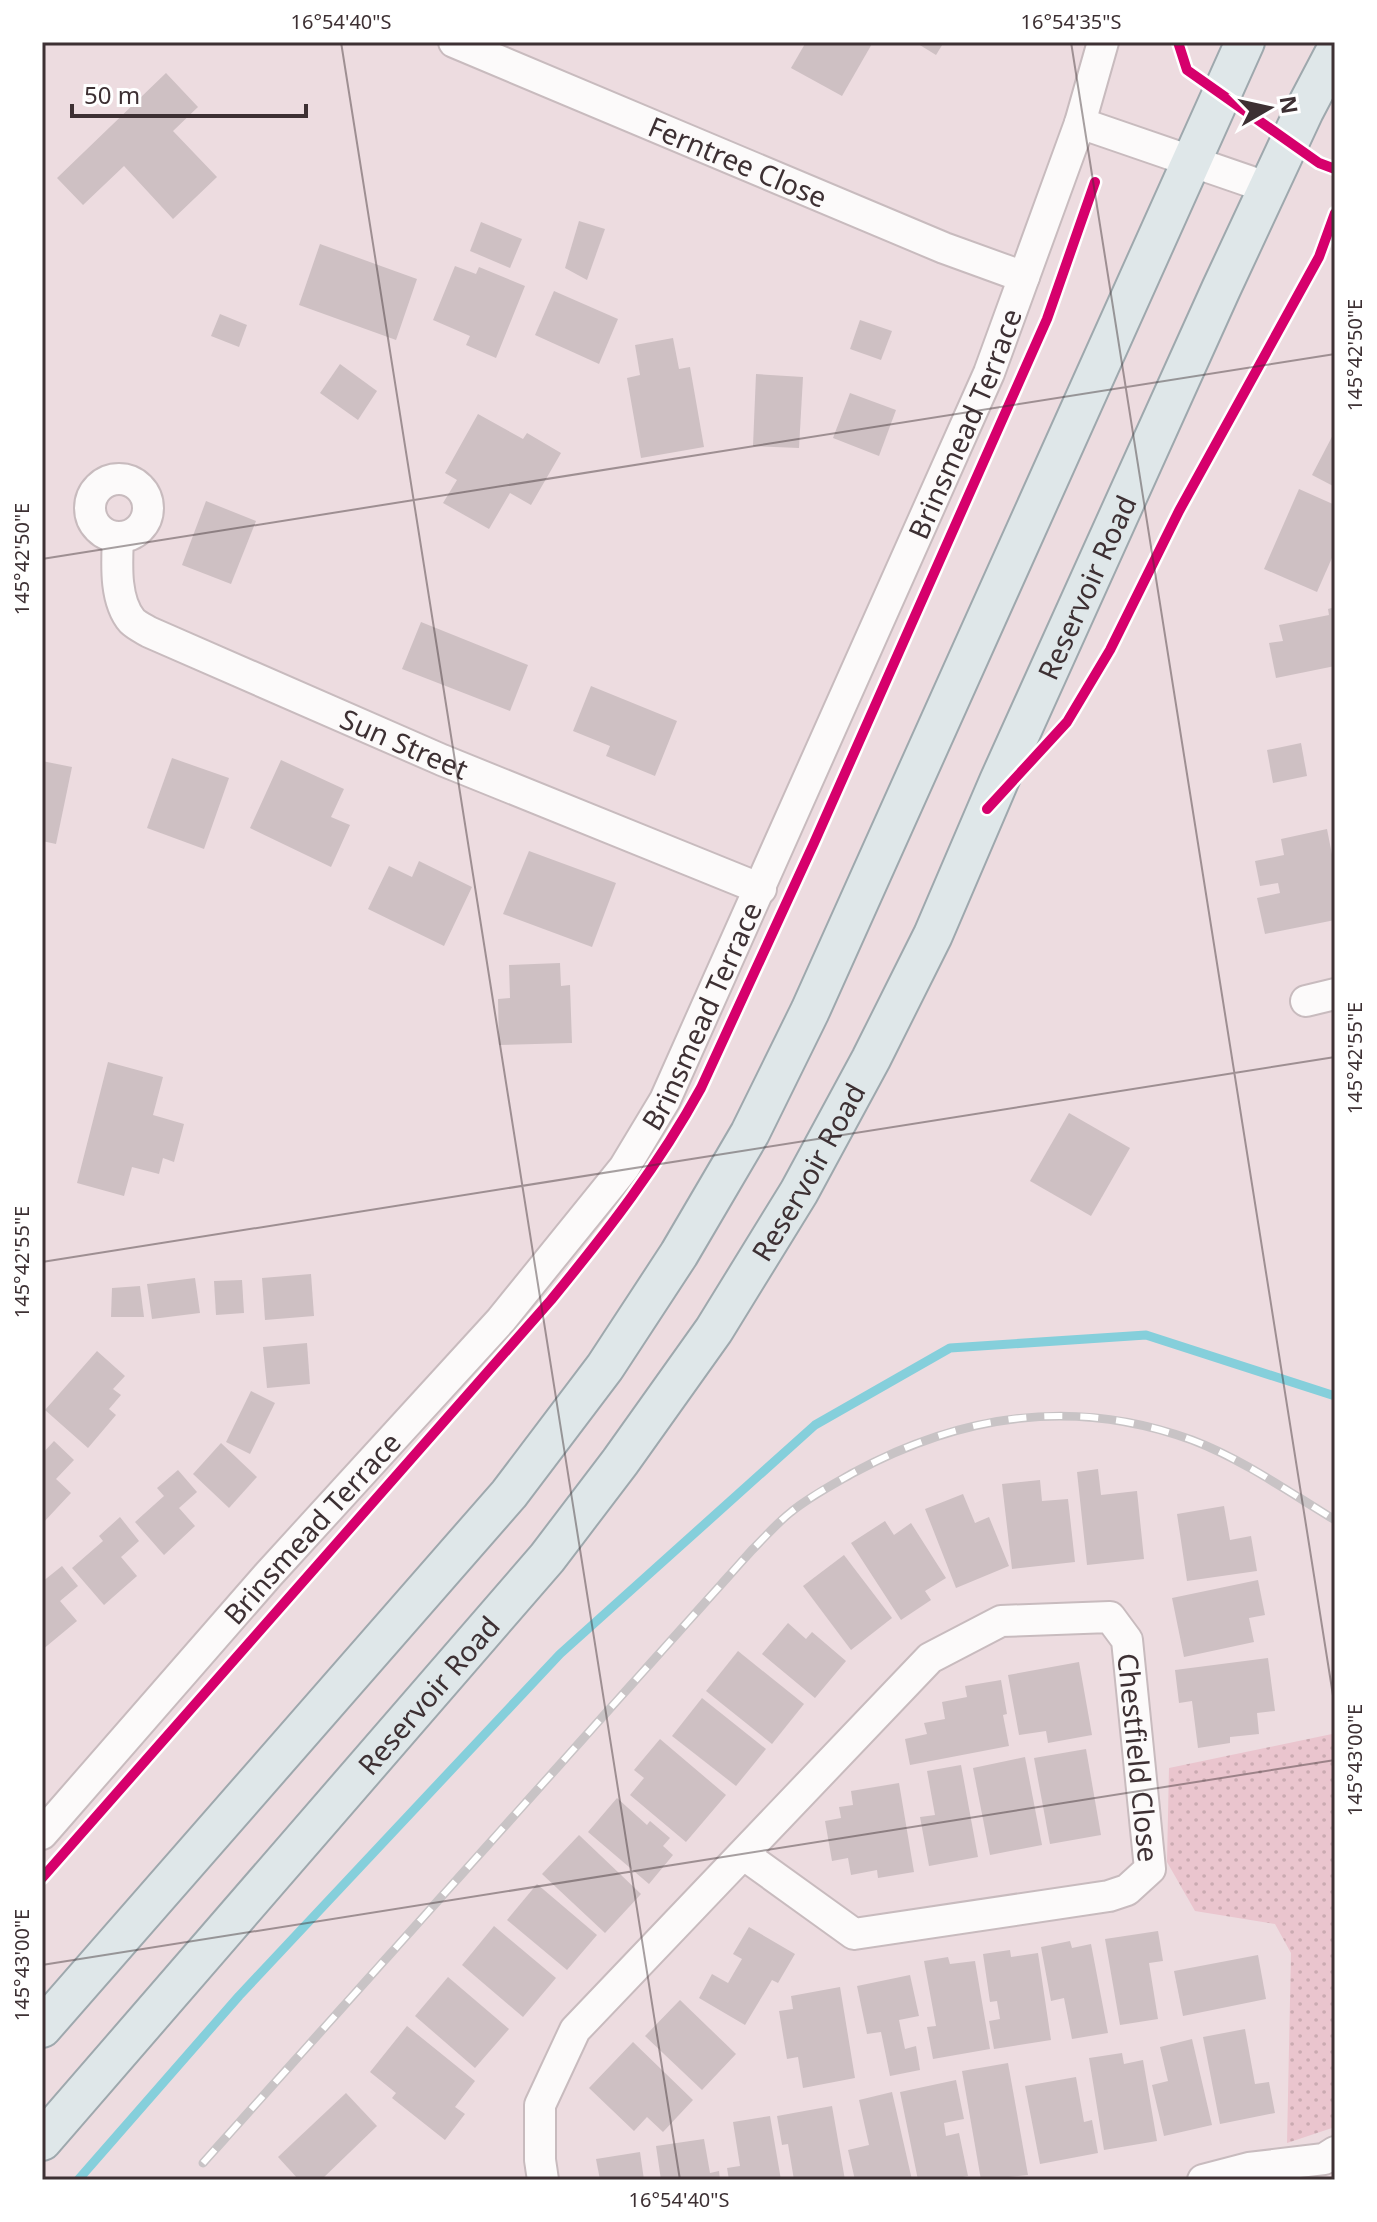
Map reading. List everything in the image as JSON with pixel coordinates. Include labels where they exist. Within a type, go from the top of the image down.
[{"type":"main road","points":[[42,2028],[509,1494],[605,1367],[679,1254],[750,1133],[810,1011],[1245,42]]},
{"type":"main road","name":"Reservoir Road","points":[[42,2141],[547,1558],[714,1330],[799,1192],[933,935],[999,781],[1304,111],[1335,52]]},
{"type":"main road","points":[[42,2107],[124,2009],[210,1916],[268,1861],[317,1821]]},
{"type":"street","name":"Ferntree Close","points":[[454,42],[944,248],[1024,277]]},
{"type":"street","name":"Brinsmead Terrace","points":[[42,1834],[268,1575],[501,1320],[624,1168],[665,1100],[989,373],[1080,123],[1103,42]]},
{"type":"street","points":[[1080,123],[1269,188]]},
{"type":"street","name":"Sun Street","points":[[118,537],[117,564],[123,606],[133,621],[149,632],[442,760],[761,889]]},
{"type":"street","points":[[1306,1001],[1335,994]]},
{"type":"street","name":"Chestfield Close","points":[[543,2180],[540,2105],[575,2030],[930,1658],[1001,1621],[1110,1617],[1127,1640],[1150,1869],[1127,1890],[1109,1896],[854,1934],[743,1854]]},
{"type":"street","points":[[1203,2180],[1249,2168],[1324,2159],[1335,2152]]},
{"type":"shaded area","points":[[1332,1734],[1335,1738],[1335,2127],[1287,2143],[1291,1953],[1275,1924],[1195,1911],[1167,1862],[1169,1768]]},
{"type":"building","points":[[806,42],[873,42],[842,96],[791,68]]},
{"type":"building","points":[[915,42],[944,42],[936,55]]},
{"type":"building","points":[[166,73],[198,107],[173,131],[217,177],[173,219],[124,166],[83,205],[57,178]]},
{"type":"building","points":[[579,221],[605,229],[587,280],[565,268]]},
{"type":"building","points":[[481,222],[522,239],[510,268],[470,251]]},
{"type":"building","points":[[320,244],[417,279],[396,340],[299,305]]},
{"type":"building","points":[[455,266],[476,274],[479,267],[525,286],[496,358],[466,345],[470,336],[433,320]]},
{"type":"building","points":[[554,291],[618,319],[599,364],[535,335]]},
{"type":"building","points":[[220,314],[247,325],[239,347],[211,336]]},
{"type":"building","points":[[860,320],[892,331],[881,360],[850,349]]},
{"type":"building","points":[[673,338],[679,369],[690,367],[704,447],[641,458],[627,378],[640,375],[635,345]]},
{"type":"building","points":[[340,364],[377,391],[358,420],[320,393]]},
{"type":"building","points":[[756,374],[803,377],[799,448],[753,446]]},
{"type":"building","points":[[850,393],[896,410],[879,456],[833,438]]},
{"type":"building","points":[[478,414],[523,439],[527,433],[561,453],[531,505],[510,493],[489,529],[443,503],[457,480],[445,473]]},
{"type":"building","points":[[1335,431],[1335,487],[1312,475]]},
{"type":"building","points":[[1299,489],[1335,505],[1335,551],[1317,592],[1264,569]]},
{"type":"building","points":[[206,501],[256,521],[231,584],[182,565]]},
{"type":"building","points":[[1335,607],[1335,666],[1276,678],[1269,643],[1283,641],[1279,625],[1329,615],[1328,609]]},
{"type":"building","points":[[421,622],[528,665],[510,711],[402,669]]},
{"type":"building","points":[[591,686],[677,721],[655,776],[606,756],[610,746],[573,731]]},
{"type":"building","points":[[1301,743],[1307,776],[1273,783],[1267,750]]},
{"type":"building","points":[[172,758],[229,778],[204,849],[147,828]]},
{"type":"building","points":[[281,760],[344,789],[331,817],[350,825],[331,867],[250,828]]},
{"type":"building","points":[[42,761],[72,767],[56,844],[42,841]]},
{"type":"building","points":[[1327,829],[1335,870],[1335,920],[1265,934],[1257,898],[1280,893],[1278,883],[1260,886],[1255,861],[1284,855],[1281,839]]},
{"type":"building","points":[[529,851],[616,883],[592,947],[503,914]]},
{"type":"building","points":[[419,861],[472,887],[444,946],[368,909],[389,866],[412,877]]},
{"type":"building","points":[[560,963],[561,986],[570,985],[572,1043],[499,1045],[498,999],[510,998],[509,965]]},
{"type":"building","points":[[108,1062],[163,1077],[153,1115],[184,1124],[174,1162],[163,1158],[159,1174],[132,1167],[124,1196],[77,1183]]},
{"type":"building","points":[[1069,1113],[1130,1148],[1091,1216],[1030,1181]]},
{"type":"building","points":[[311,1274],[314,1316],[265,1320],[262,1278]]},
{"type":"building","points":[[195,1278],[200,1313],[152,1319],[147,1284]]},
{"type":"building","points":[[242,1280],[244,1313],[216,1315],[214,1281]]},
{"type":"building","points":[[140,1286],[144,1317],[111,1317],[112,1288]]},
{"type":"building","points":[[307,1343],[310,1384],[267,1388],[263,1347]]},
{"type":"building","points":[[97,1351],[125,1376],[113,1389],[121,1395],[109,1409],[116,1415],[88,1448],[45,1410]]},
{"type":"building","points":[[251,1391],[275,1403],[250,1454],[226,1442]]},
{"type":"building","points":[[54,1441],[74,1460],[56,1479],[71,1493],[42,1524],[42,1454]]},
{"type":"building","points":[[221,1443],[257,1477],[229,1508],[193,1474]]},
{"type":"building","points":[[1098,1469],[1101,1495],[1137,1491],[1144,1559],[1087,1565],[1077,1472]]},
{"type":"building","points":[[178,1470],[197,1492],[179,1508],[195,1526],[164,1555],[135,1522],[164,1496],[157,1488]]},
{"type":"building","points":[[1040,1480],[1042,1501],[1068,1499],[1075,1562],[1012,1569],[1002,1484]]},
{"type":"building","points":[[963,1494],[975,1523],[989,1517],[1009,1566],[956,1588],[925,1509]]},
{"type":"building","points":[[1224,1506],[1230,1540],[1251,1536],[1257,1571],[1187,1581],[1177,1514]]},
{"type":"building","points":[[120,1517],[139,1541],[121,1557],[137,1576],[104,1605],[72,1568],[103,1541],[99,1536]]},
{"type":"building","points":[[885,1521],[894,1535],[911,1523],[946,1578],[925,1591],[931,1600],[901,1620],[851,1543]]},
{"type":"building","points":[[844,1555],[892,1618],[851,1650],[803,1586]]},
{"type":"building","points":[[62,1566],[78,1586],[60,1601],[77,1621],[42,1650],[42,1592],[45,1590],[42,1582]]},
{"type":"building","points":[[1258,1580],[1265,1615],[1249,1618],[1254,1642],[1184,1657],[1172,1598]]},
{"type":"building","points":[[788,1623],[806,1639],[812,1632],[846,1661],[815,1698],[762,1654]]},
{"type":"building","points":[[738,1651],[804,1704],[772,1744],[706,1691]]},
{"type":"building","points":[[1268,1658],[1275,1711],[1257,1713],[1259,1734],[1230,1737],[1230,1743],[1198,1748],[1192,1701],[1179,1703],[1175,1670]]},
{"type":"building","points":[[1079,1662],[1092,1735],[1048,1743],[1046,1731],[1019,1735],[1008,1675]]},
{"type":"building","points":[[1001,1680],[1009,1746],[910,1765],[905,1739],[927,1734],[924,1723],[945,1719],[942,1702],[967,1697],[965,1686]]},
{"type":"building","points":[[702,1698],[766,1749],[736,1786],[672,1736]]},
{"type":"building","points":[[660,1739],[726,1795],[686,1842],[630,1795],[644,1778],[634,1770]]},
{"type":"building","points":[[1086,1749],[1101,1835],[1050,1844],[1034,1758]]},
{"type":"building","points":[[1025,1757],[1042,1845],[990,1855],[973,1768]]},
{"type":"building","points":[[961,1765],[978,1857],[929,1866],[920,1817],[935,1815],[927,1771]]},
{"type":"building","points":[[899,1783],[914,1872],[878,1878],[877,1870],[851,1875],[848,1858],[832,1861],[825,1821],[841,1818],[839,1807],[853,1805],[851,1791]]},
{"type":"building","points":[[617,1798],[647,1825],[650,1821],[670,1838],[663,1846],[673,1855],[649,1884],[588,1832]]},
{"type":"building","points":[[579,1835],[641,1894],[605,1933],[542,1874]]},
{"type":"building","points":[[537,1884],[597,1935],[567,1970],[507,1920]]},
{"type":"building","points":[[494,1926],[556,1978],[523,2017],[462,1965]]},
{"type":"building","points":[[749,1927],[795,1954],[778,1983],[772,1980],[745,2025],[699,1998],[712,1974],[728,1983],[742,1959],[733,1954]]},
{"type":"building","points":[[1158,1931],[1163,1961],[1149,1963],[1158,2019],[1120,2025],[1105,1939]]},
{"type":"building","points":[[1070,1941],[1072,1948],[1091,1944],[1108,2033],[1072,2039],[1064,1998],[1051,2001],[1041,1947]]},
{"type":"building","points":[[1010,1950],[1011,1957],[1038,1953],[1051,2040],[994,2049],[989,2021],[1000,2019],[997,2001],[990,2002],[983,1954]]},
{"type":"building","points":[[1258,1955],[1266,1999],[1183,2016],[1174,1971]]},
{"type":"building","points":[[948,1957],[950,1964],[975,1961],[990,2049],[933,2059],[927,2027],[936,2026],[924,1961]]},
{"type":"building","points":[[910,1975],[919,2016],[899,2020],[905,2049],[916,2046],[920,2070],[890,2076],[881,2032],[867,2034],[857,1986]]},
{"type":"building","points":[[448,1977],[509,2029],[475,2068],[415,2016]]},
{"type":"building","points":[[840,1987],[855,2078],[803,2088],[798,2057],[787,2059],[779,2011],[793,2009],[791,1996]]},
{"type":"building","points":[[680,2000],[736,2054],[702,2090],[645,2036]]},
{"type":"building","points":[[407,2026],[475,2081],[455,2107],[465,2114],[445,2140],[392,2098],[396,2093],[370,2072]]},
{"type":"building","points":[[1245,2029],[1255,2084],[1269,2082],[1275,2113],[1220,2124],[1203,2037]]},
{"type":"building","points":[[1192,2039],[1212,2125],[1164,2136],[1152,2085],[1168,2081],[1160,2047]]},
{"type":"building","points":[[633,2042],[693,2100],[663,2132],[647,2117],[634,2131],[589,2088]]},
{"type":"building","points":[[1122,2053],[1124,2064],[1143,2060],[1157,2141],[1104,2150],[1089,2058]]},
{"type":"building","points":[[1008,2063],[1028,2175],[981,2180],[962,2071]]},
{"type":"building","points":[[1076,2077],[1084,2122],[1092,2120],[1098,2153],[1040,2164],[1025,2086]]},
{"type":"building","points":[[956,2080],[964,2119],[944,2123],[946,2136],[959,2133],[968,2176],[918,2180],[900,2092]]},
{"type":"building","points":[[892,2092],[912,2180],[855,2180],[848,2150],[869,2145],[859,2100]]},
{"type":"building","points":[[346,2093],[377,2126],[321,2180],[299,2180],[278,2157]]},
{"type":"building","points":[[832,2106],[845,2180],[794,2180],[788,2144],[782,2145],[777,2116]]},
{"type":"building","points":[[770,2116],[781,2180],[729,2180],[727,2168],[740,2166],[733,2122]]},
{"type":"building","points":[[704,2139],[710,2173],[719,2171],[720,2180],[661,2180],[656,2146]]},
{"type":"building","points":[[640,2152],[644,2180],[600,2180],[596,2159]]},
{"type":"waterway","points":[[78,2180],[239,1996],[560,1654],[815,1425],[950,1348],[1146,1335],[1335,1396]]},
{"type":"railway","points":[[203,2163],[752,1550],[791,1512],[837,1482],[894,1453],[977,1425],[1019,1418],[1062,1416],[1105,1419],[1148,1427],[1211,1448],[1335,1520]]},
{"type":"cycle path","points":[[1178,42],[1187,70],[1319,163],[1335,169]]},
{"type":"cycle path","points":[[42,1878],[551,1300],[612,1224],[668,1144],[701,1088],[814,843],[1047,319],[1095,182]]},
{"type":"cycle path","points":[[987,809],[1067,722],[1110,650],[1179,511],[1319,257],[1335,213]]}]
